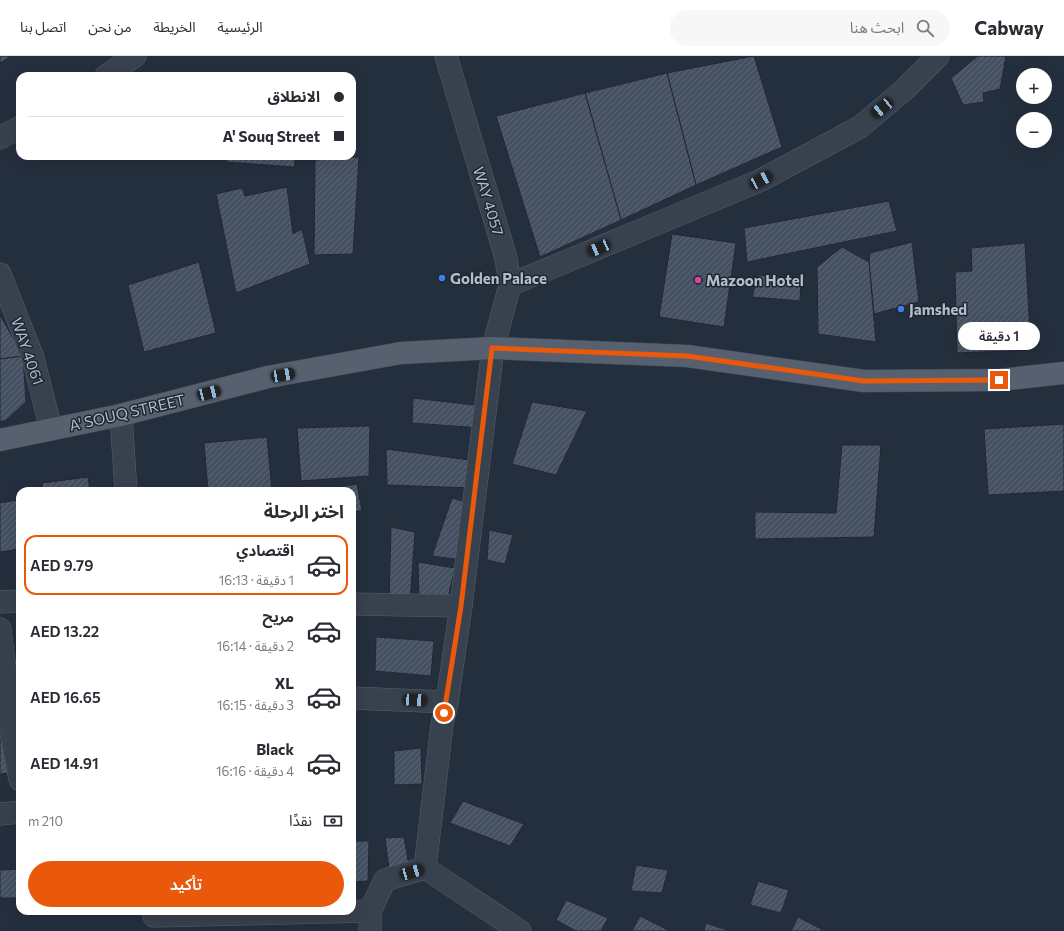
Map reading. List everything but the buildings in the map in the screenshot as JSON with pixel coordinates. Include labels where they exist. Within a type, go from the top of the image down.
[{"type":"main road","name":"A' SOUQ STREET","points":[[0,440],[121,415],[268,378],[401,353],[492,348],[687,356],[864,381],[999,380],[1064,373]]},
{"type":"street","points":[[112,72],[135,56]]},
{"type":"street","name":"WAY 4057","points":[[425,868],[442,725],[447,702],[461,606],[492,348],[510,285],[506,258],[446,56]]},
{"type":"street","points":[[510,285],[767,177],[860,127],[905,89],[938,56]]},
{"type":"street","points":[[0,138],[16,129]]},
{"type":"street","name":"WAY 4061","points":[[0,274],[33,358],[51,429]]},
{"type":"street","points":[[121,415],[126,487]]},
{"type":"street","points":[[0,602],[16,600]]},
{"type":"street","points":[[356,604],[461,606]]},
{"type":"street","points":[[0,629],[10,708],[4,718],[16,743]]},
{"type":"street","points":[[356,698],[447,702]]},
{"type":"street","points":[[0,814],[16,812]]},
{"type":"street","points":[[154,919],[370,921],[385,880],[425,868],[520,931]]},
{"type":"place","name":"Golden Palace","points":[[442,278]]},
{"type":"place","name":"Mazoon Hotel","points":[[698,280]]},
{"type":"place","name":"Jamshed","points":[[901,309]]},
{"type":"route","points":[[444,713],[447,702],[461,606],[492,348],[687,356],[864,381],[999,380]]}]
